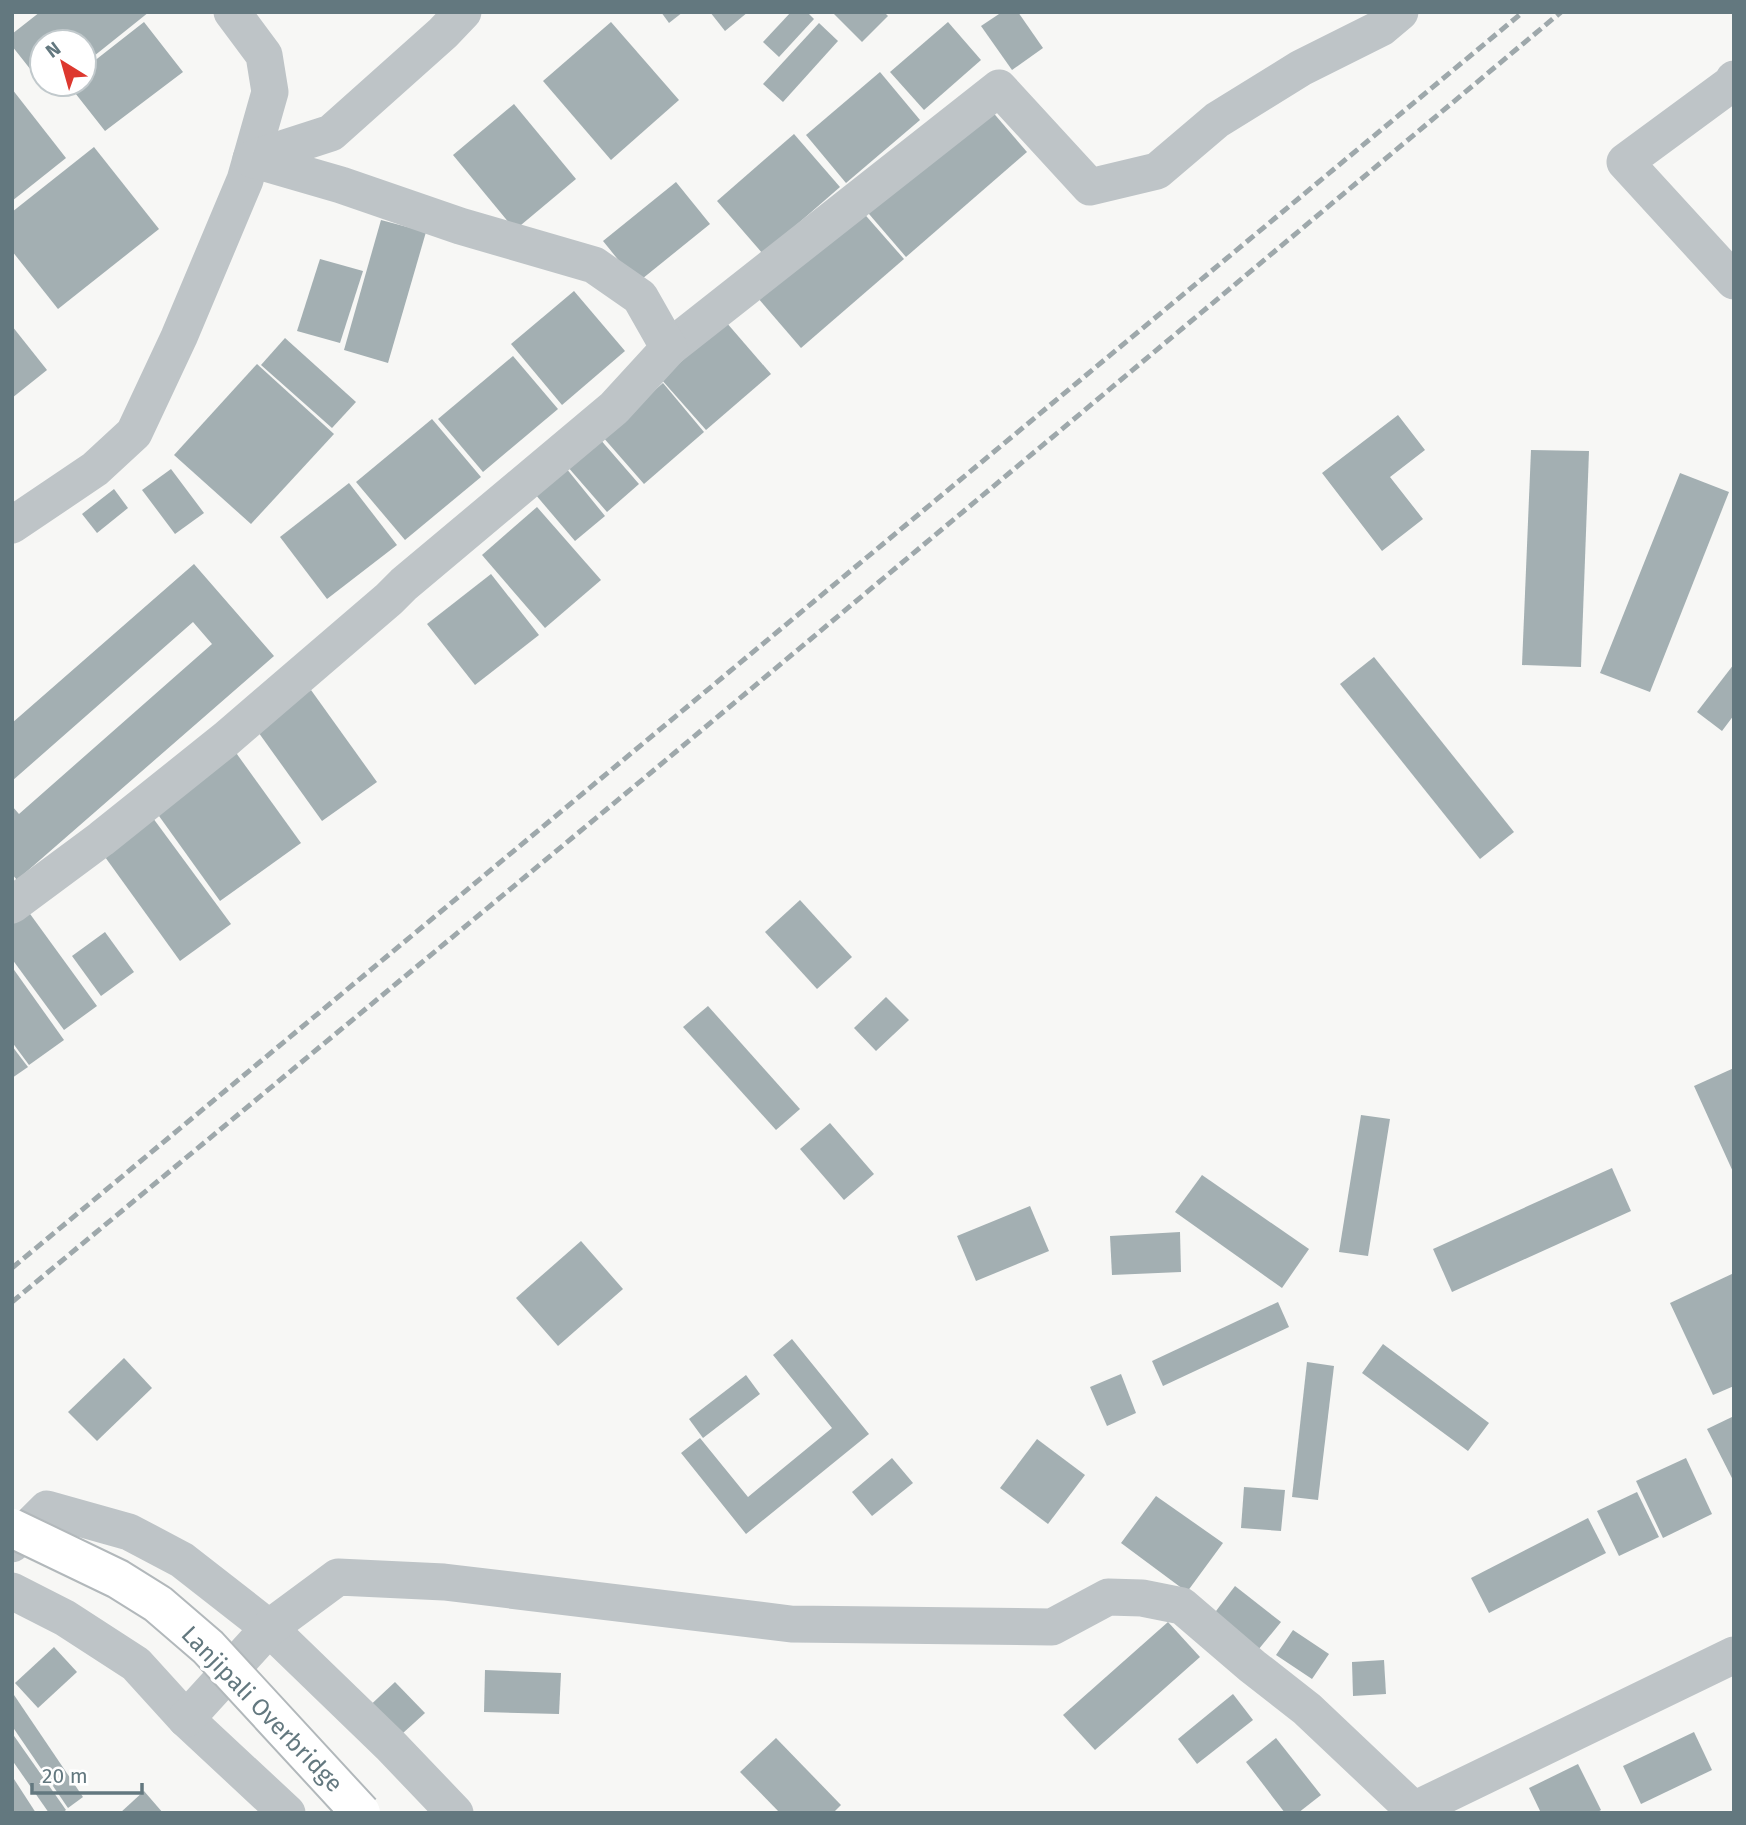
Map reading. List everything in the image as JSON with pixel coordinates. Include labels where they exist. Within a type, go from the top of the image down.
[{"type":"main road","name":"Lanjipali Overbridge","points":[[12,1528],[118,1579],[158,1605],[208,1647],[361,1813]]},
{"type":"street","points":[[12,525],[95,469],[134,433],[179,337],[245,180],[270,92],[264,55],[232,12]]},
{"type":"street","points":[[251,159],[331,132],[463,12]]},
{"type":"street","points":[[12,905],[101,839],[226,739],[404,584],[614,408],[669,348],[999,88],[1090,187],[1157,171],[1217,120],[1301,68],[1381,28],[1401,12]]},
{"type":"street","points":[[1733,83],[1625,162],[1734,281]]},
{"type":"street","points":[[251,159],[341,185],[460,226],[594,265],[640,297],[669,348]]},
{"type":"street","points":[[12,1544],[47,1509],[129,1532],[182,1560],[269,1628],[391,1746],[455,1813]]},
{"type":"street","points":[[186,1719],[269,1628],[338,1577],[444,1582],[791,1624],[1052,1627],[1108,1597],[1142,1598],[1182,1606],[1307,1709],[1416,1811],[1734,1655]]},
{"type":"street","points":[[12,1591],[65,1618],[136,1664],[186,1719],[287,1813]]},
{"type":"building","points":[[40,12],[149,12],[98,53],[98,28],[28,28],[28,66],[12,46],[12,34]]},
{"type":"building","points":[[661,12],[683,12],[669,23]]},
{"type":"building","points":[[710,12],[748,12],[725,31]]},
{"type":"building","points":[[791,12],[807,12],[814,19],[779,57],[763,42]]},
{"type":"building","points":[[832,12],[884,12],[888,16],[862,42]]},
{"type":"building","points":[[1002,12],[1018,12],[1043,48],[1012,70],[981,26]]},
{"type":"building","points":[[144,22],[183,72],[105,131],[79,98],[98,98],[98,58]]},
{"type":"building","points":[[611,22],[679,100],[611,160],[543,81]]},
{"type":"building","points":[[948,22],[981,60],[924,110],[890,72]]},
{"type":"building","points":[[819,23],[838,41],[783,102],[763,84]]},
{"type":"building","points":[[880,72],[920,120],[846,183],[806,135]]},
{"type":"building","points":[[12,89],[66,158],[12,201]]},
{"type":"building","points":[[984,102],[1027,152],[906,257],[863,207]]},
{"type":"building","points":[[514,104],[576,179],[515,230],[453,155]]},
{"type":"building","points":[[794,134],[840,187],[763,254],[717,201]]},
{"type":"building","points":[[94,147],[159,229],[58,309],[12,251],[12,212]]},
{"type":"building","points":[[676,182],[710,224],[637,283],[603,241]]},
{"type":"building","points":[[860,209],[904,259],[801,348],[757,297]]},
{"type":"building","points":[[381,220],[426,232],[388,363],[344,350]]},
{"type":"building","points":[[320,259],[363,271],[340,343],[297,331]]},
{"type":"building","points":[[574,291],[625,351],[562,405],[511,344]]},
{"type":"building","points":[[726,322],[771,374],[706,430],[661,379]]},
{"type":"building","points":[[12,326],[47,370],[12,398]]},
{"type":"building","points":[[285,338],[356,402],[332,428],[261,365]]},
{"type":"building","points":[[513,356],[558,409],[483,472],[438,419]]},
{"type":"building","points":[[257,364],[334,434],[251,524],[174,455]]},
{"type":"building","points":[[663,383],[704,432],[644,484],[602,436]]},
{"type":"building","points":[[1398,415],[1425,450],[1390,477],[1423,519],[1382,551],[1322,473]]},
{"type":"building","points":[[432,419],[481,477],[405,540],[356,482]]},
{"type":"building","points":[[599,438],[639,484],[607,512],[567,466]]},
{"type":"building","points":[[1531,450],[1589,451],[1581,667],[1522,665]]},
{"type":"building","points":[[566,468],[605,516],[575,541],[535,494]]},
{"type":"building","points":[[171,469],[204,513],[175,534],[142,490]]},
{"type":"building","points":[[1680,473],[1729,492],[1650,692],[1600,673]]},
{"type":"building","points":[[349,483],[397,545],[327,599],[280,537]]},
{"type":"building","points":[[114,489],[128,508],[97,533],[82,514]]},
{"type":"building","points":[[537,507],[601,580],[545,628],[482,555]]},
{"type":"building","points":[[194,564],[274,656],[17,880],[12,874],[12,806],[19,814],[212,644],[193,622],[12,781],[12,723]]},
{"type":"building","points":[[491,574],[539,635],[475,685],[427,624]]},
{"type":"building","points":[[1374,657],[1514,832],[1480,859],[1340,684]]},
{"type":"building","points":[[1734,664],[1734,715],[1722,731],[1697,712]]},
{"type":"building","points":[[311,690],[377,782],[322,821],[256,729]]},
{"type":"building","points":[[234,750],[301,843],[220,901],[154,809]]},
{"type":"building","points":[[150,814],[231,924],[180,961],[100,850]]},
{"type":"building","points":[[800,900],[852,957],[817,989],[765,932]]},
{"type":"building","points":[[25,907],[97,1006],[64,1030],[12,959],[12,917]]},
{"type":"building","points":[[105,932],[134,972],[101,996],[72,956]]},
{"type":"building","points":[[12,967],[64,1040],[29,1065],[12,1042]]},
{"type":"building","points":[[886,997],[909,1020],[876,1051],[854,1028]]},
{"type":"building","points":[[708,1006],[800,1109],[776,1130],[683,1027]]},
{"type":"building","points":[[12,1046],[28,1067],[12,1078]]},
{"type":"building","points":[[1734,1068],[1734,1174],[1694,1086]]},
{"type":"building","points":[[1361,1115],[1390,1119],[1368,1256],[1339,1252]]},
{"type":"building","points":[[830,1123],[874,1174],[844,1200],[800,1149]]},
{"type":"building","points":[[1612,1168],[1631,1211],[1452,1292],[1433,1249]]},
{"type":"building","points":[[1202,1175],[1309,1249],[1282,1288],[1175,1212]]},
{"type":"building","points":[[1030,1206],[1049,1251],[976,1281],[957,1236]]},
{"type":"building","points":[[1180,1232],[1181,1272],[1112,1275],[1110,1236]]},
{"type":"building","points":[[581,1241],[623,1289],[558,1346],[516,1298]]},
{"type":"building","points":[[1734,1273],[1734,1386],[1713,1395],[1670,1303]]},
{"type":"building","points":[[1278,1302],[1289,1327],[1163,1386],[1152,1361]]},
{"type":"building","points":[[792,1339],[869,1434],[746,1534],[681,1453],[700,1438],[748,1497],[832,1428],[773,1355]]},
{"type":"building","points":[[1383,1344],[1489,1423],[1468,1451],[1362,1373]]},
{"type":"building","points":[[124,1358],[152,1388],[97,1441],[68,1412]]},
{"type":"building","points":[[1307,1362],[1334,1366],[1318,1500],[1292,1497]]},
{"type":"building","points":[[1121,1374],[1136,1413],[1107,1426],[1090,1387]]},
{"type":"building","points":[[746,1375],[760,1394],[703,1438],[689,1419]]},
{"type":"building","points":[[1734,1416],[1734,1482],[1707,1429]]},
{"type":"building","points":[[1037,1439],[1085,1475],[1048,1524],[1000,1488]]},
{"type":"building","points":[[892,1458],[913,1483],[872,1516],[852,1492]]},
{"type":"building","points":[[1686,1458],[1712,1514],[1663,1538],[1636,1481]]},
{"type":"building","points":[[1244,1487],[1285,1490],[1281,1531],[1241,1528]]},
{"type":"building","points":[[1637,1492],[1659,1537],[1619,1556],[1597,1511]]},
{"type":"building","points":[[1156,1496],[1223,1543],[1187,1592],[1121,1543]]},
{"type":"building","points":[[1588,1518],[1606,1553],[1489,1613],[1471,1578]]},
{"type":"building","points":[[1235,1586],[1281,1622],[1258,1650],[1213,1615]]},
{"type":"building","points":[[1168,1622],[1200,1657],[1095,1750],[1063,1715]]},
{"type":"building","points":[[1293,1630],[1329,1654],[1312,1679],[1276,1655]]},
{"type":"building","points":[[54,1647],[77,1672],[38,1708],[15,1683]]},
{"type":"building","points":[[1384,1660],[1386,1694],[1353,1696],[1352,1662]]},
{"type":"building","points":[[485,1670],[561,1673],[559,1714],[484,1712]]},
{"type":"building","points":[[395,1682],[425,1713],[392,1743],[363,1712]]},
{"type":"building","points":[[12,1692],[83,1797],[68,1808],[12,1726]]},
{"type":"building","points":[[1233,1694],[1253,1720],[1197,1764],[1178,1739]]},
{"type":"building","points":[[1694,1732],[1712,1770],[1641,1804],[1623,1766]]},
{"type":"building","points":[[12,1733],[66,1810],[62,1813],[49,1813],[12,1760]]},
{"type":"building","points":[[776,1738],[841,1805],[833,1813],[780,1813],[740,1772]]},
{"type":"building","points":[[1276,1738],[1321,1795],[1298,1813],[1285,1813],[1246,1762]]},
{"type":"building","points":[[1578,1764],[1601,1810],[1596,1813],[1541,1813],[1529,1788]]},
{"type":"building","points":[[12,1776],[36,1813],[15,1813],[12,1809]]},
{"type":"building","points":[[144,1791],[163,1813],[120,1813]]},
{"type":"railway","points":[[12,1268],[1523,12]]},
{"type":"railway","points":[[12,1302],[1561,12]]}]
